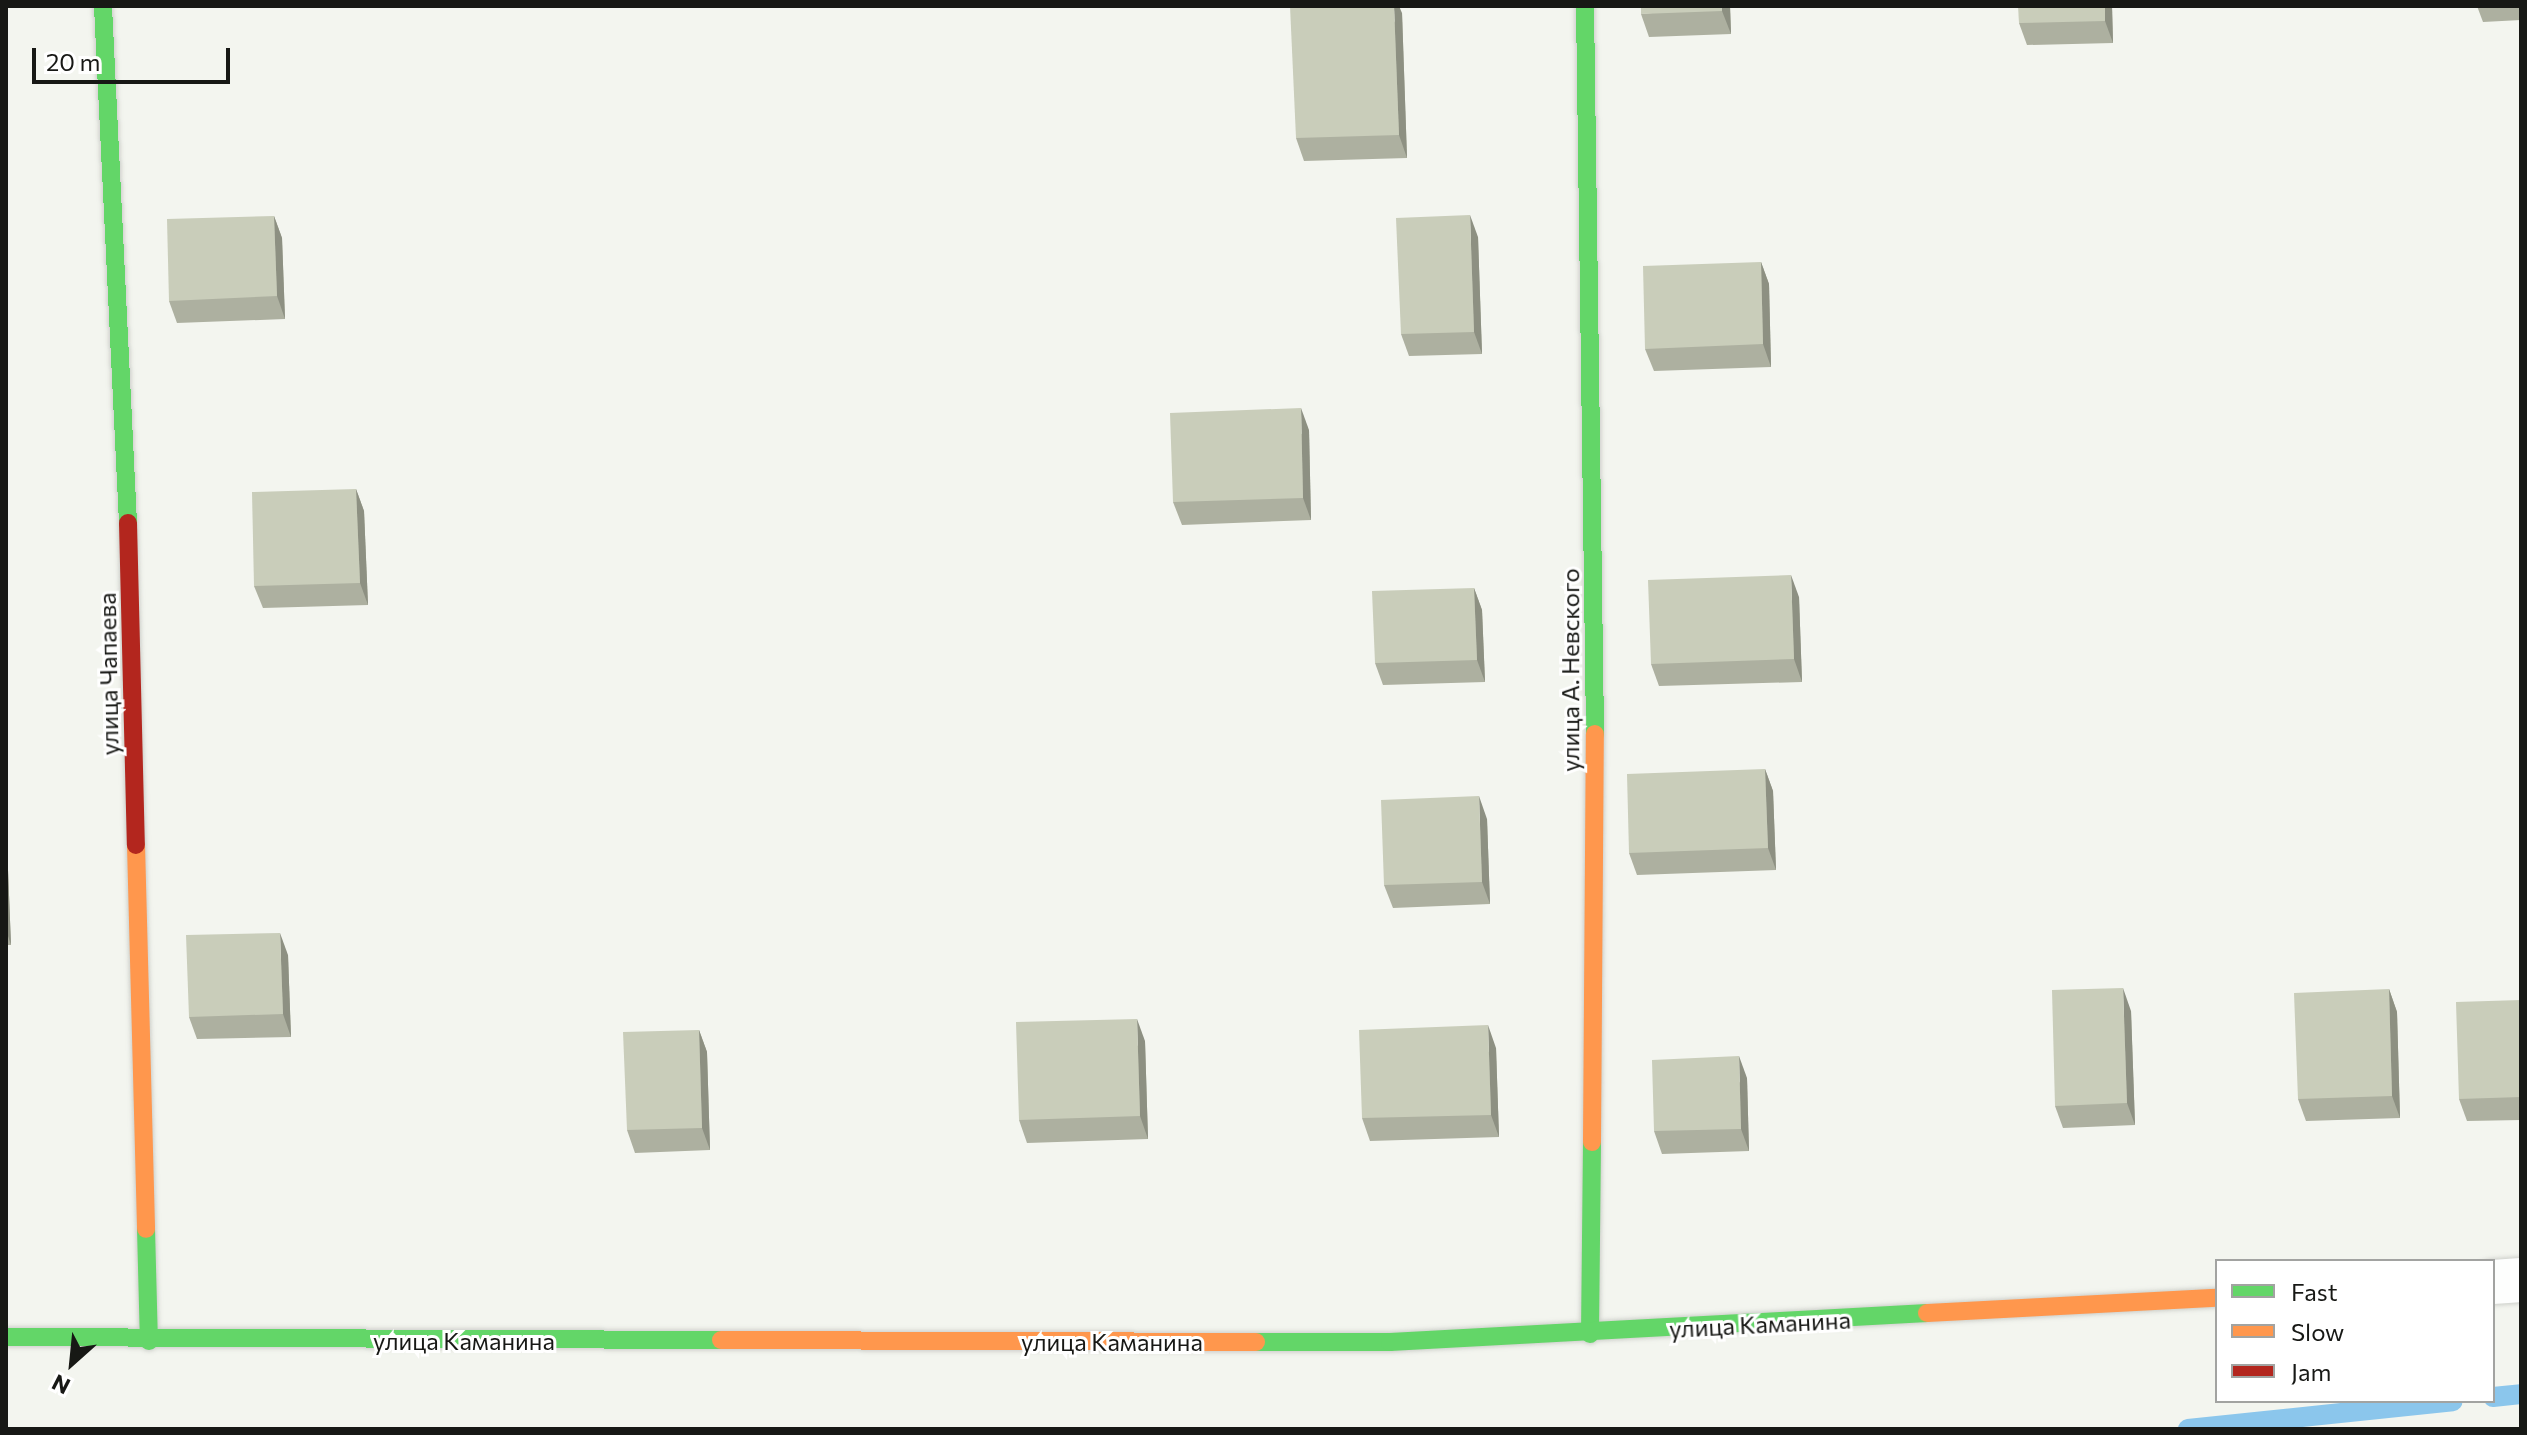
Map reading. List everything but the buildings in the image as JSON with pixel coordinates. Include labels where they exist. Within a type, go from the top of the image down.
[{"type":"street","name":"улица Чапаева","points":[[103,6],[125,410],[149,1341]]},
{"type":"street","name":"улица А. Невского","points":[[1585,6],[1596,617],[1590,1334]]},
{"type":"street","points":[[2495,1282],[2521,1280]]},
{"type":"street","name":"улица Каманина","points":[[6,1337],[149,1341],[1390,1342],[1590,1334],[2215,1298]]},
{"type":"waterway","points":[[2495,1397],[2521,1394]]},
{"type":"waterway","points":[[2188,1429],[2434,1403]]},
{"type":"traffic: fast","points":[[103,6],[128,523]]},
{"type":"traffic: fast","points":[[1585,6],[1595,734]]},
{"type":"traffic: fast","points":[[1590,1334],[1592,1142]]},
{"type":"traffic: fast","points":[[146,1229],[149,1341]]},
{"type":"traffic: fast","points":[[1256,1342],[1390,1342],[1927,1313]]},
{"type":"traffic: fast","points":[[6,1337],[721,1340]]},
{"type":"traffic: slow","points":[[1592,1142],[1595,734]]},
{"type":"traffic: slow","points":[[136,845],[146,1229]]},
{"type":"traffic: slow","points":[[1927,1313],[2215,1298]]},
{"type":"traffic: slow","points":[[721,1340],[1256,1342]]},
{"type":"traffic: jam","points":[[128,523],[136,845]]}]
